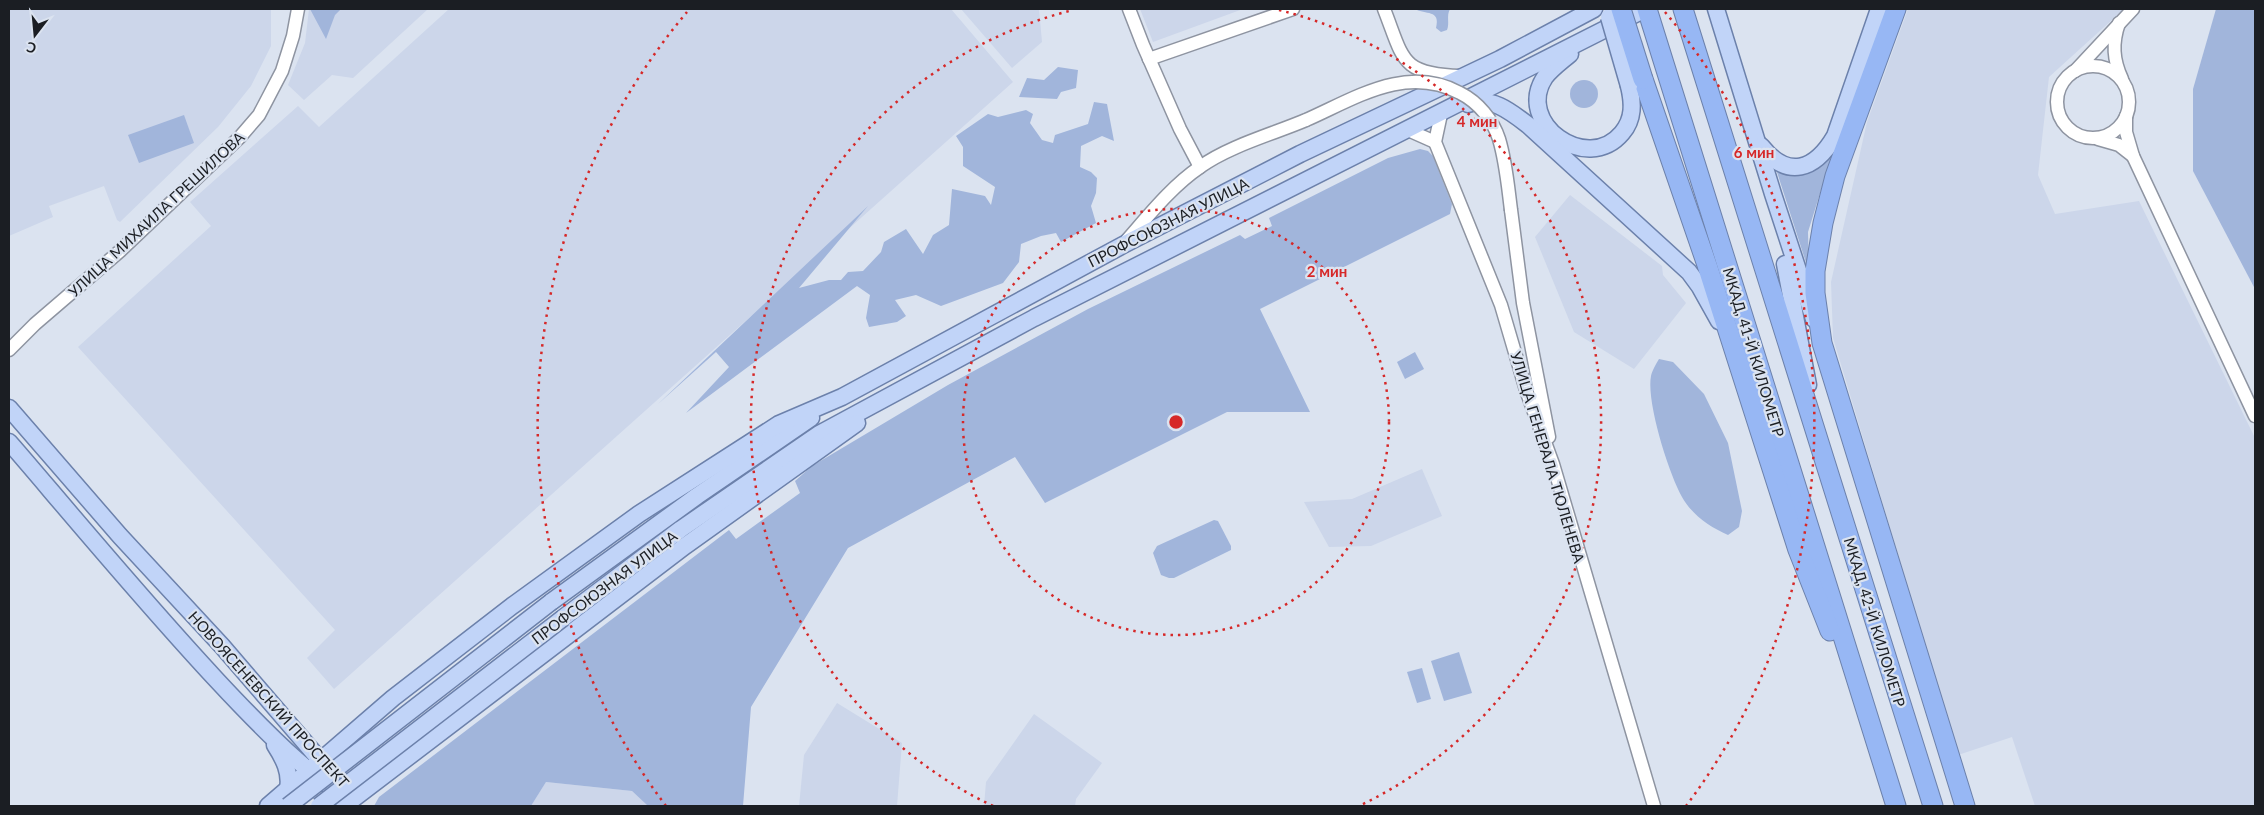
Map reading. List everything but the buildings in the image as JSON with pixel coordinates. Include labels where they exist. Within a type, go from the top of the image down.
[{"type":"highway","name":"МКАД, 41-Й КИЛОМЕТР","points":[[1646,9],[1862,695]]},
{"type":"highway","points":[[1683,9],[1818,438]]},
{"type":"highway","points":[[1896,9],[1835,176],[1823,223],[1815,271],[1815,294],[1822,343],[1965,806]]},
{"type":"highway","points":[[1612,12],[1636,82],[1671,162],[1707,264],[1798,550],[1827,624],[1862,695],[1896,806]]},
{"type":"highway","name":"МКАД, 42-Й КИЛОМЕТР","points":[[1818,438],[1933,806]]},
{"type":"main road","name":"ПРОФСОЮЗНАЯ УЛИЦА","points":[[268,806],[346,737],[410,684],[512,606],[639,514],[779,424],[842,397],[1123,245],[1460,76],[1500,59],[1594,9]]},
{"type":"main road","points":[[1447,111],[1646,9]]},
{"type":"main road","points":[[1716,9],[1773,194],[1822,343]]},
{"type":"main road","points":[[1756,140],[1771,158],[1782,165],[1792,167],[1806,165],[1818,158],[1835,136],[1879,9]]},
{"type":"main road","points":[[1589,37],[1551,70],[1542,82],[1538,96],[1539,111],[1549,130],[1568,145],[1582,149],[1598,148],[1612,142],[1624,132],[1630,118],[1636,82]]},
{"type":"main road","points":[[1447,111],[1480,101],[1488,101],[1515,115],[1528,125],[1689,272],[1700,287],[1734,351]]},
{"type":"main road","name":"ПРОФСОЮЗНАЯ УЛИЦА","points":[[318,806],[681,529],[819,434],[1034,318],[1447,111]]},
{"type":"main road","points":[[1773,194],[1818,438]]},
{"type":"main road","name":"ПРОФСОЮЗНАЯ УЛИЦА","points":[[344,806],[358,801],[454,723],[685,546],[826,446],[903,387]]},
{"type":"main road","name":"ПРОФСОЮЗНАЯ УЛИЦА","points":[[288,806],[551,602],[697,496],[842,397]]},
{"type":"main road","name":"НОВОЯСЕНЕВСКИЙ ПРОСПЕКТ","points":[[9,408],[120,536],[222,646],[294,730],[314,765]]},
{"type":"main road","name":"НОВОЯСЕНЕВСКИЙ ПРОСПЕКТ","points":[[9,442],[197,658],[269,735],[314,765],[358,801]]},
{"type":"main road","points":[[410,684],[404,706],[405,718],[412,727],[423,731],[454,723]]},
{"type":"main road","points":[[294,730],[325,742],[346,737]]},
{"type":"main road","points":[[269,735],[286,764],[289,781],[288,789]]},
{"type":"street","name":"УЛИЦА МИХАИЛА ГРЕШИЛОВА","points":[[10,351],[35,324],[120,251],[240,137],[259,115],[275,85],[293,36],[298,9]]},
{"type":"street","points":[[1129,9],[1180,129],[1200,167]]},
{"type":"street","points":[[1149,59],[1293,9]]},
{"type":"street","points":[[1384,9],[1400,50],[1409,65],[1420,72],[1432,75],[1460,76]]},
{"type":"street","points":[[2133,9],[2060,88],[2058,108],[2067,127],[2079,135],[2119,145],[2133,156]]},
{"type":"street","points":[[2120,21],[2114,50],[2115,60],[2129,102],[2126,116],[2126,132],[2133,156],[2255,416]]},
{"type":"street","points":[[2074,72],[2087,67],[2101,67],[2114,72],[2123,82]]},
{"type":"street","points":[[1123,245],[1159,205],[1200,167],[1218,156],[1386,86],[1404,81],[1423,81],[1454,90],[1476,104],[1489,120],[1498,137],[1503,154],[1523,303],[1543,395],[1553,464]]},
{"type":"street","points":[[1408,130],[1435,142],[1447,111]]},
{"type":"street","points":[[2093,138],[2113,132],[2126,116]]},
{"type":"street","name":"УЛИЦА ГЕНЕРАЛА ТЮЛЕНЕВА","points":[[1435,142],[1501,305],[1526,390],[1553,464],[1654,806]]},
{"type":"street","points":[[9,401],[26,426]]},
{"type":"shaded area","points":[[9,9],[271,9],[271,46],[251,86],[218,127],[120,222],[117,220],[104,186],[49,206],[53,217],[9,236]]},
{"type":"shaded area","points":[[309,9],[428,9],[353,78],[332,75],[304,100],[288,85],[305,43]]},
{"type":"shaded area","points":[[310,9],[341,9],[335,15],[326,39]]},
{"type":"shaded area","points":[[449,9],[951,9],[1013,82],[334,689],[307,658],[335,630],[78,347],[211,226],[190,202],[298,106],[319,127]]},
{"type":"shaded area","points":[[961,9],[1039,9],[1042,42],[1012,68]]},
{"type":"shaded area","points":[[1140,9],[1243,9],[1153,42]]},
{"type":"shaded area","points":[[1415,9],[1450,9],[1447,30],[1441,32],[1436,28],[1437,22],[1434,15]]},
{"type":"shaded area","points":[[1908,9],[2124,9],[2049,77],[2038,175],[2055,214],[2139,201],[2255,438],[2255,806],[2035,806],[2012,737],[1958,755],[1833,338],[1831,282],[1867,122]]},
{"type":"shaded area","points":[[2216,9],[2255,9],[2255,289],[2193,171],[2193,89]]},
{"type":"shaded area","points":[[1058,67],[1078,70],[1076,88],[1061,92],[1057,99],[1019,97],[1027,78],[1044,80]]},
{"type":"shaded area","points":[[1584,80],[1594,84],[1598,94],[1594,104],[1584,108],[1574,104],[1570,94],[1574,84]]},
{"type":"shaded area","points":[[1094,102],[1107,104],[1114,141],[1102,136],[1081,146],[1080,167],[1091,172],[1097,178],[1096,193],[1091,206],[1096,223],[1061,242],[1056,233],[1041,236],[1021,244],[1019,262],[1003,283],[941,306],[916,295],[895,300],[906,316],[897,322],[869,327],[866,318],[870,295],[857,286],[686,413],[729,367],[716,352],[658,404],[868,206],[799,288],[829,280],[841,280],[848,272],[863,271],[881,252],[884,242],[906,229],[923,254],[933,235],[949,225],[952,189],[985,196],[991,205],[995,187],[963,166],[963,147],[956,136],[988,114],[998,117],[1026,110],[1033,114],[1030,123],[1042,140],[1053,143],[1055,135],[1088,124]]},
{"type":"shaded area","points":[[184,115],[194,143],[139,163],[128,135]]},
{"type":"shaded area","points":[[1835,145],[1808,232],[1809,272],[1776,169]]},
{"type":"shaded area","points":[[1420,149],[1428,151],[1433,156],[1452,204],[1450,214],[1260,309],[1310,412],[1227,412],[1045,503],[1015,457],[848,548],[751,707],[743,806],[648,806],[632,791],[546,782],[531,806],[374,806],[379,797],[729,530],[736,539],[800,493],[795,481],[812,466],[948,385],[1088,309],[1240,235],[1245,239],[1272,226],[1269,218],[1388,158]]},
{"type":"shaded area","points":[[1570,195],[1662,266],[1663,275],[1686,303],[1634,369],[1574,332],[1535,237]]},
{"type":"shaded area","points":[[1415,352],[1424,369],[1405,379],[1397,362]]},
{"type":"shaded area","points":[[1659,359],[1673,362],[1704,394],[1728,443],[1742,511],[1739,527],[1728,535],[1696,515],[1682,497],[1671,472],[1655,420],[1650,388],[1651,376]]},
{"type":"shaded area","points":[[1422,469],[1442,516],[1371,546],[1329,547],[1304,502],[1352,499]]},
{"type":"shaded area","points":[[1214,520],[1218,521],[1231,546],[1231,550],[1174,578],[1161,575],[1153,553],[1157,546]]},
{"type":"shaded area","points":[[1459,652],[1472,693],[1444,701],[1431,661]]},
{"type":"shaded area","points":[[1422,668],[1431,699],[1417,703],[1407,672]]},
{"type":"shaded area","points":[[837,703],[902,743],[897,806],[799,806],[804,755]]},
{"type":"shaded area","points":[[1034,714],[1102,763],[1076,799],[1075,806],[984,806],[986,782]]},
{"type":"shaded area","points":[[546,782],[632,791],[648,806],[531,806]]}]
